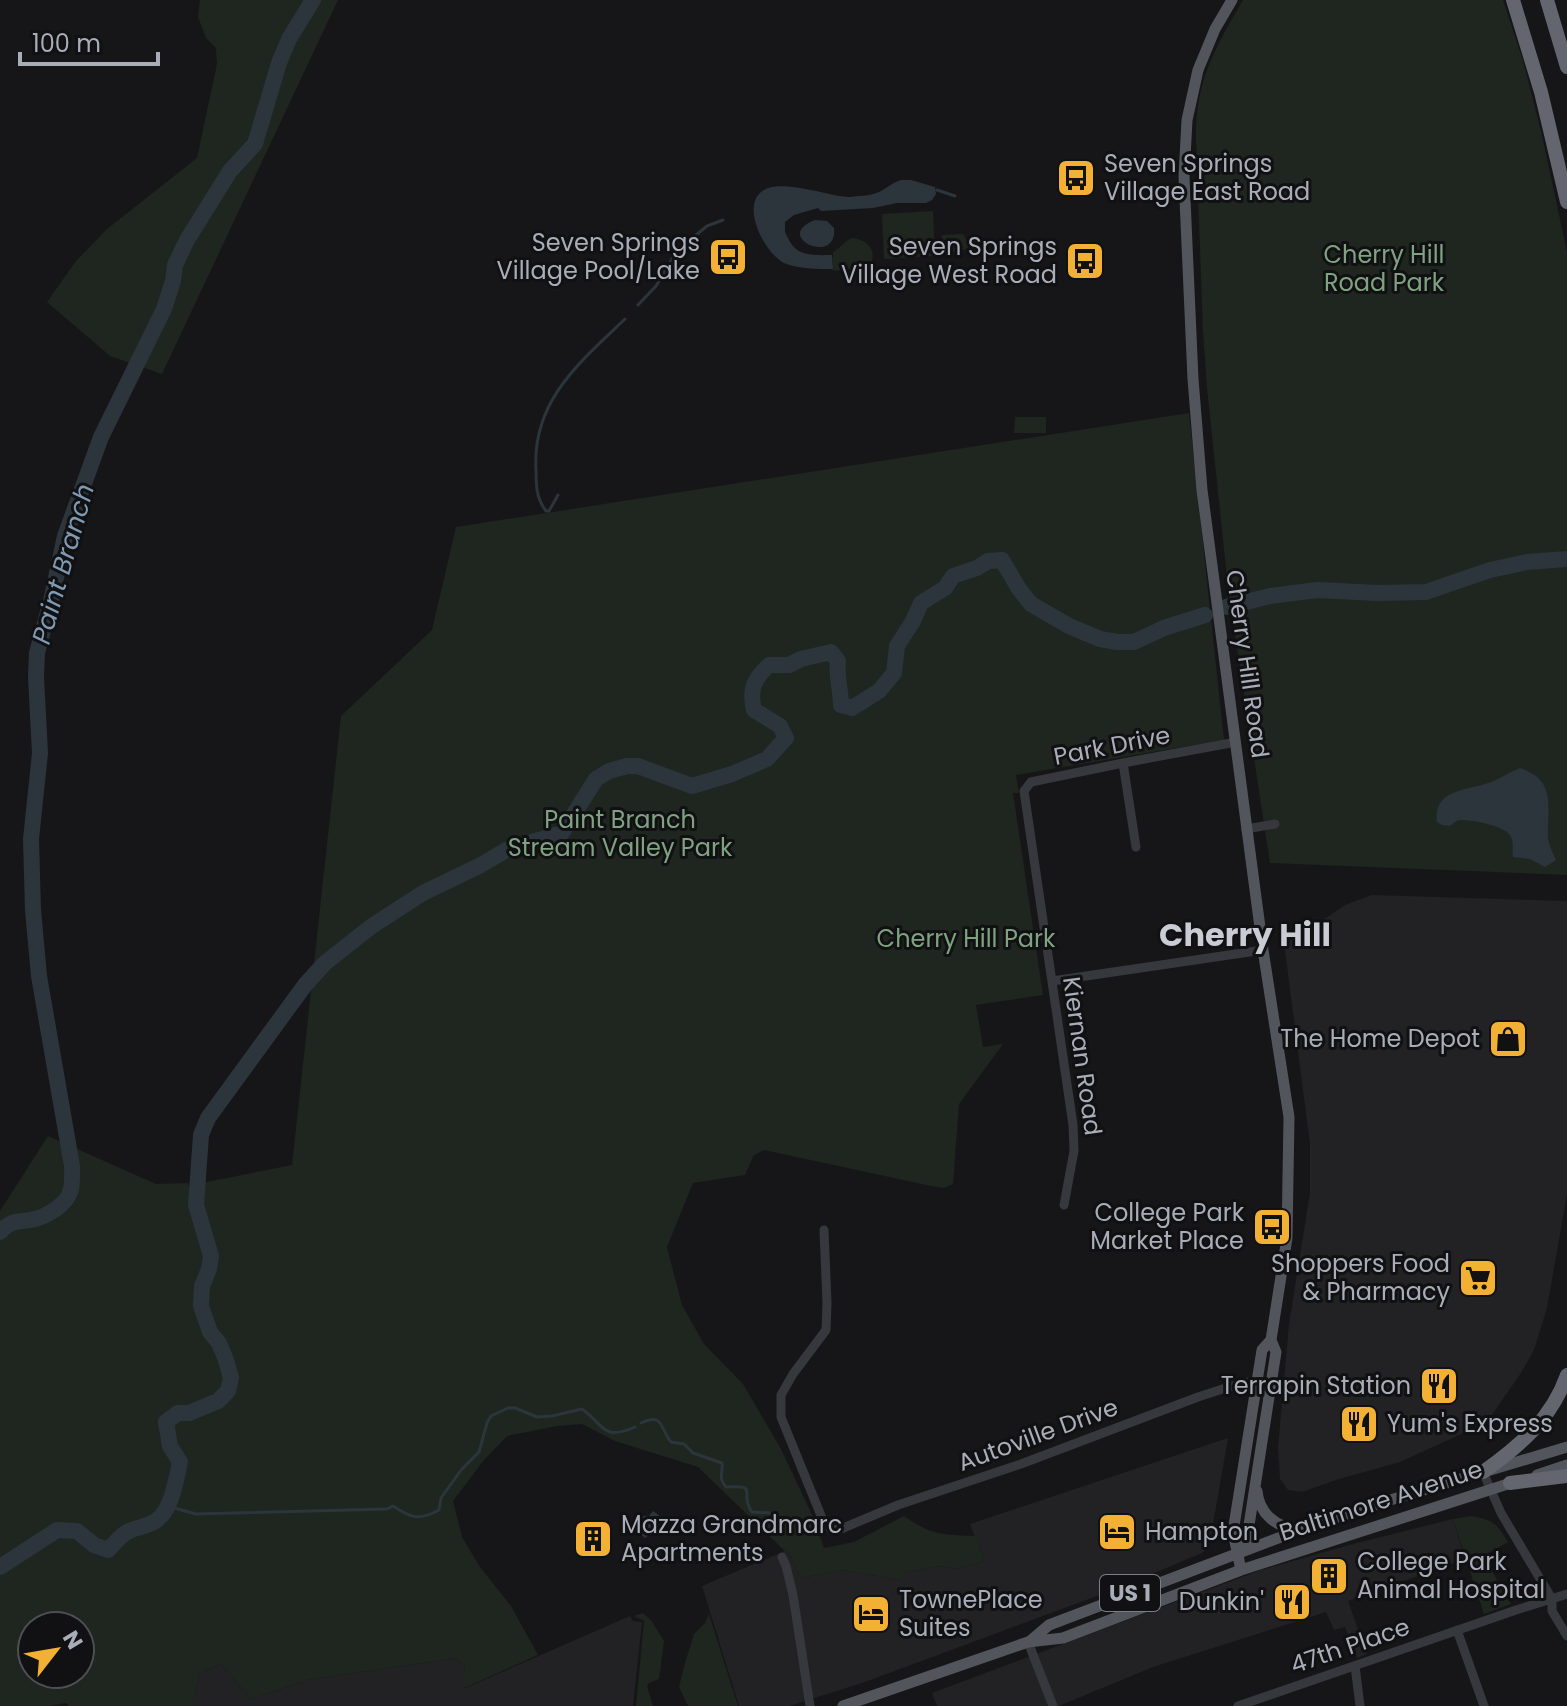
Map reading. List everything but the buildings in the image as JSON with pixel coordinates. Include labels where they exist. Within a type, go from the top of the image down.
[{"type":"highway","points":[[1513,0],[1541,92],[1567,202]]},
{"type":"highway","points":[[1547,0],[1567,67]]},
{"type":"highway","points":[[1483,1472],[1528,1438],[1555,1402],[1567,1375]]},
{"type":"highway","points":[[1510,1483],[1567,1476]]},
{"type":"main road","name":"Cherry Hill Road","points":[[1232,0],[1215,29],[1196,79],[1187,120],[1184,177],[1193,379],[1202,490],[1217,610],[1290,1132],[1287,1238],[1271,1340],[1276,1352],[1247,1538],[1237,1554]]},
{"type":"main road","name":"Cherry Hill Road","points":[[1241,1570],[1233,1532],[1262,1350],[1271,1340]]},
{"type":"main road","name":"Baltimore Avenue","points":[[1028,1642],[1049,1625],[1302,1529],[1567,1447]]},
{"type":"main road","name":"Baltimore Avenue","points":[[843,1706],[1028,1642],[1063,1638],[1241,1570],[1567,1465]]},
{"type":"main road","points":[[1258,1468],[1257,1495],[1262,1508],[1278,1525],[1286,1529],[1302,1529]]},
{"type":"street","name":"Park Drive","points":[[1027,816],[1024,791],[1031,782],[1236,742]]},
{"type":"street","points":[[1123,763],[1136,847]]},
{"type":"street","name":"Kiernan Road","points":[[1027,816],[1073,1125],[1074,1151],[1064,1205]]},
{"type":"street","points":[[1246,829],[1275,824]]},
{"type":"street","points":[[1052,981],[1263,950]]},
{"type":"street","name":"Autoville Drive","points":[[824,1230],[826,1330],[793,1374],[781,1395],[780,1409],[824,1523],[832,1530],[1021,1464],[1198,1397],[1257,1381]]},
{"type":"street","points":[[1483,1472],[1501,1513],[1552,1599],[1552,1611],[1567,1636]]},
{"type":"street","points":[[782,1557],[793,1599],[810,1706]]},
{"type":"street","name":"47th Place","points":[[1238,1706],[1567,1594]]},
{"type":"street","points":[[1552,1599],[1564,1601],[1567,1607]]},
{"type":"street","points":[[1457,1630],[1484,1706]]},
{"type":"street","points":[[1028,1642],[1053,1706]]},
{"type":"street","points":[[1355,1666],[1360,1706]]},
{"type":"shaded area","points":[[901,180],[935,187],[936,194],[926,203],[821,211],[818,208],[794,215],[785,222],[785,232],[796,249],[810,254],[832,255],[833,269],[802,268],[784,263],[770,251],[755,221],[755,201],[759,194],[777,186],[849,197],[876,193]]},
{"type":"shaded area","points":[[815,220],[827,221],[834,228],[833,240],[827,246],[810,245],[800,234],[803,227]]},
{"type":"shaded area","points":[[1520,768],[1540,780],[1548,796],[1548,839],[1556,860],[1545,867],[1530,859],[1513,857],[1511,837],[1497,827],[1467,820],[1450,826],[1437,822],[1437,811],[1446,797],[1491,782]]},
{"type":"shaded area","points":[[1372,895],[1567,901],[1567,1194],[1547,1308],[1534,1350],[1489,1419],[1400,1462],[1302,1492],[1288,1490],[1280,1479],[1278,1448],[1289,1324],[1310,1193],[1310,1144],[1283,935],[1301,935],[1345,905]]},
{"type":"shaded area","points":[[1228,1438],[1209,1547],[1202,1553],[1121,1587],[865,1682],[789,1706],[739,1706],[702,1586],[785,1551],[792,1558],[801,1578],[843,1570],[900,1580],[902,1573],[941,1566],[958,1569],[984,1561],[970,1524]]},
{"type":"shaded area","points":[[653,1511],[660,1516],[659,1523],[652,1535],[645,1538],[638,1532],[641,1527],[639,1519]]},
{"type":"shaded area","points":[[1453,1519],[1465,1559],[1348,1601],[1367,1654],[1357,1658],[1345,1627],[1334,1630],[1326,1612],[1153,1667],[1059,1706],[937,1706],[932,1693],[1261,1570]]},
{"type":"shaded area","points":[[630,1616],[633,1621],[642,1622],[633,1706],[192,1706],[200,1673],[221,1664],[251,1699],[307,1680],[457,1658],[465,1667],[463,1689]]},
{"type":"green space","points":[[200,0],[338,0],[162,374],[110,356],[47,302],[76,261],[107,229],[197,158],[217,64],[216,48],[206,38],[198,17]]},
{"type":"green space","name":"Cherry Hill Road Park","points":[[1243,0],[1503,0],[1541,131],[1567,252],[1567,875],[1270,863],[1228,587],[1207,388],[1196,139],[1203,83]]},
{"type":"green space","points":[[933,211],[935,256],[884,259],[882,214]]},
{"type":"green space","points":[[963,234],[971,248],[944,255],[942,235]]},
{"type":"green space","points":[[852,238],[862,240],[869,246],[873,253],[871,263],[860,268],[833,271],[833,252]]},
{"type":"green space","name":"Paint Branch Stream Valley Park","points":[[1189,413],[1224,740],[1016,775],[1019,793],[1013,793],[1043,995],[976,1005],[983,1047],[1003,1044],[959,1104],[953,1184],[944,1188],[931,1186],[764,1150],[754,1155],[745,1175],[693,1183],[667,1247],[682,1305],[704,1344],[743,1384],[781,1449],[824,1548],[854,1542],[904,1516],[938,1533],[975,1536],[984,1561],[958,1569],[941,1566],[903,1573],[900,1580],[843,1570],[801,1578],[792,1558],[698,1467],[615,1441],[582,1424],[557,1426],[507,1436],[453,1501],[462,1537],[480,1567],[511,1606],[538,1655],[462,1689],[465,1667],[457,1658],[307,1680],[251,1699],[221,1664],[200,1673],[192,1706],[68,1706],[66,1703],[0,1706],[0,1211],[48,1136],[156,1184],[188,1183],[189,1187],[292,1165],[341,716],[432,630],[456,527]]},
{"type":"green space","points":[[1015,417],[1046,417],[1046,433],[1014,433]]},
{"type":"green space","points":[[1471,1516],[1494,1523],[1508,1542],[1483,1556],[1511,1604],[1484,1614],[1453,1519]]},
{"type":"green space","points":[[643,1613],[664,1641],[659,1679],[647,1686],[653,1706],[636,1706],[644,1621],[634,1616]]},
{"type":"green space","points":[[709,1614],[738,1706],[688,1706],[679,1687],[694,1634]]},
{"type":"waterway","name":"Paint Branch","points":[[0,1232],[13,1223],[40,1218],[56,1209],[68,1197],[72,1183],[72,1166],[39,976],[31,839],[40,753],[37,653],[65,536],[101,437],[164,309],[175,265],[230,171],[255,144],[279,63],[289,39],[313,0]]},
{"type":"waterway","points":[[937,190],[955,196]]},
{"type":"waterway","points":[[638,305],[656,286],[675,254],[707,226],[723,220]]},
{"type":"waterway","points":[[558,495],[546,511],[538,496],[536,480],[537,445],[542,423],[551,403],[576,367],[625,319]]},
{"type":"waterway","points":[[1226,607],[1270,596],[1317,590],[1426,592],[1490,570],[1527,562],[1567,559]]},
{"type":"waterway","points":[[0,1567],[57,1530],[77,1531],[94,1545],[108,1550],[124,1534],[153,1522],[166,1509],[173,1494],[180,1462],[170,1446],[166,1422],[178,1413],[189,1413],[218,1401],[228,1391],[231,1378],[201,1306],[202,1286],[211,1256],[196,1205],[201,1135],[208,1118],[305,985],[325,963],[372,926],[423,893],[506,850],[562,833],[596,779],[609,771],[638,766],[692,786],[767,759],[786,738],[780,726],[754,710],[754,685],[769,665],[789,665],[831,652],[838,661],[841,705],[852,708],[879,691],[894,673],[897,646],[921,603],[945,588],[953,576],[988,561],[1002,560],[1031,604],[1069,626],[1100,639],[1134,642],[1164,628],[1205,615]]},
{"type":"waterway","points":[[167,1506],[196,1514],[387,1509],[393,1506],[410,1515],[426,1516],[439,1510],[441,1498],[461,1470],[479,1452],[491,1416],[508,1408],[537,1417],[582,1409],[610,1432],[635,1427]]},
{"type":"waterway","points":[[641,1423],[657,1420],[671,1442],[684,1444],[693,1453],[722,1463],[721,1478],[726,1487],[743,1487],[752,1512],[771,1513],[782,1524]]},
{"type":"place","name":"Seven Springs Village East Road","points":[[1076,178]]},
{"type":"place","name":"Seven Springs Village Pool/Lake","points":[[728,257]]},
{"type":"place","name":"Seven Springs Village West Road","points":[[1085,261]]},
{"type":"place","name":"The Home Depot","points":[[1508,1039]]},
{"type":"place","name":"College Park Market Place","points":[[1272,1227]]},
{"type":"place","name":"Shoppers Food & Pharmacy","points":[[1478,1278]]},
{"type":"place","name":"Terrapin Station","points":[[1439,1386]]},
{"type":"place","name":"Yum's Express","points":[[1359,1424]]},
{"type":"place","name":"Hampton","points":[[1117,1532]]},
{"type":"place","name":"Mazza Grandmarc Apartments","points":[[593,1539]]},
{"type":"place","name":"College Park Animal Hospital","points":[[1329,1576]]},
{"type":"place","name":"Dunkin'","points":[[1292,1602]]},
{"type":"place","name":"TownePlace Suites","points":[[871,1614]]},
{"type":"district","name":"Cherry Hill","points":[[1245,935]]},
{"type":"park label","name":"Cherry Hill Park","points":[[966,939]]}]
